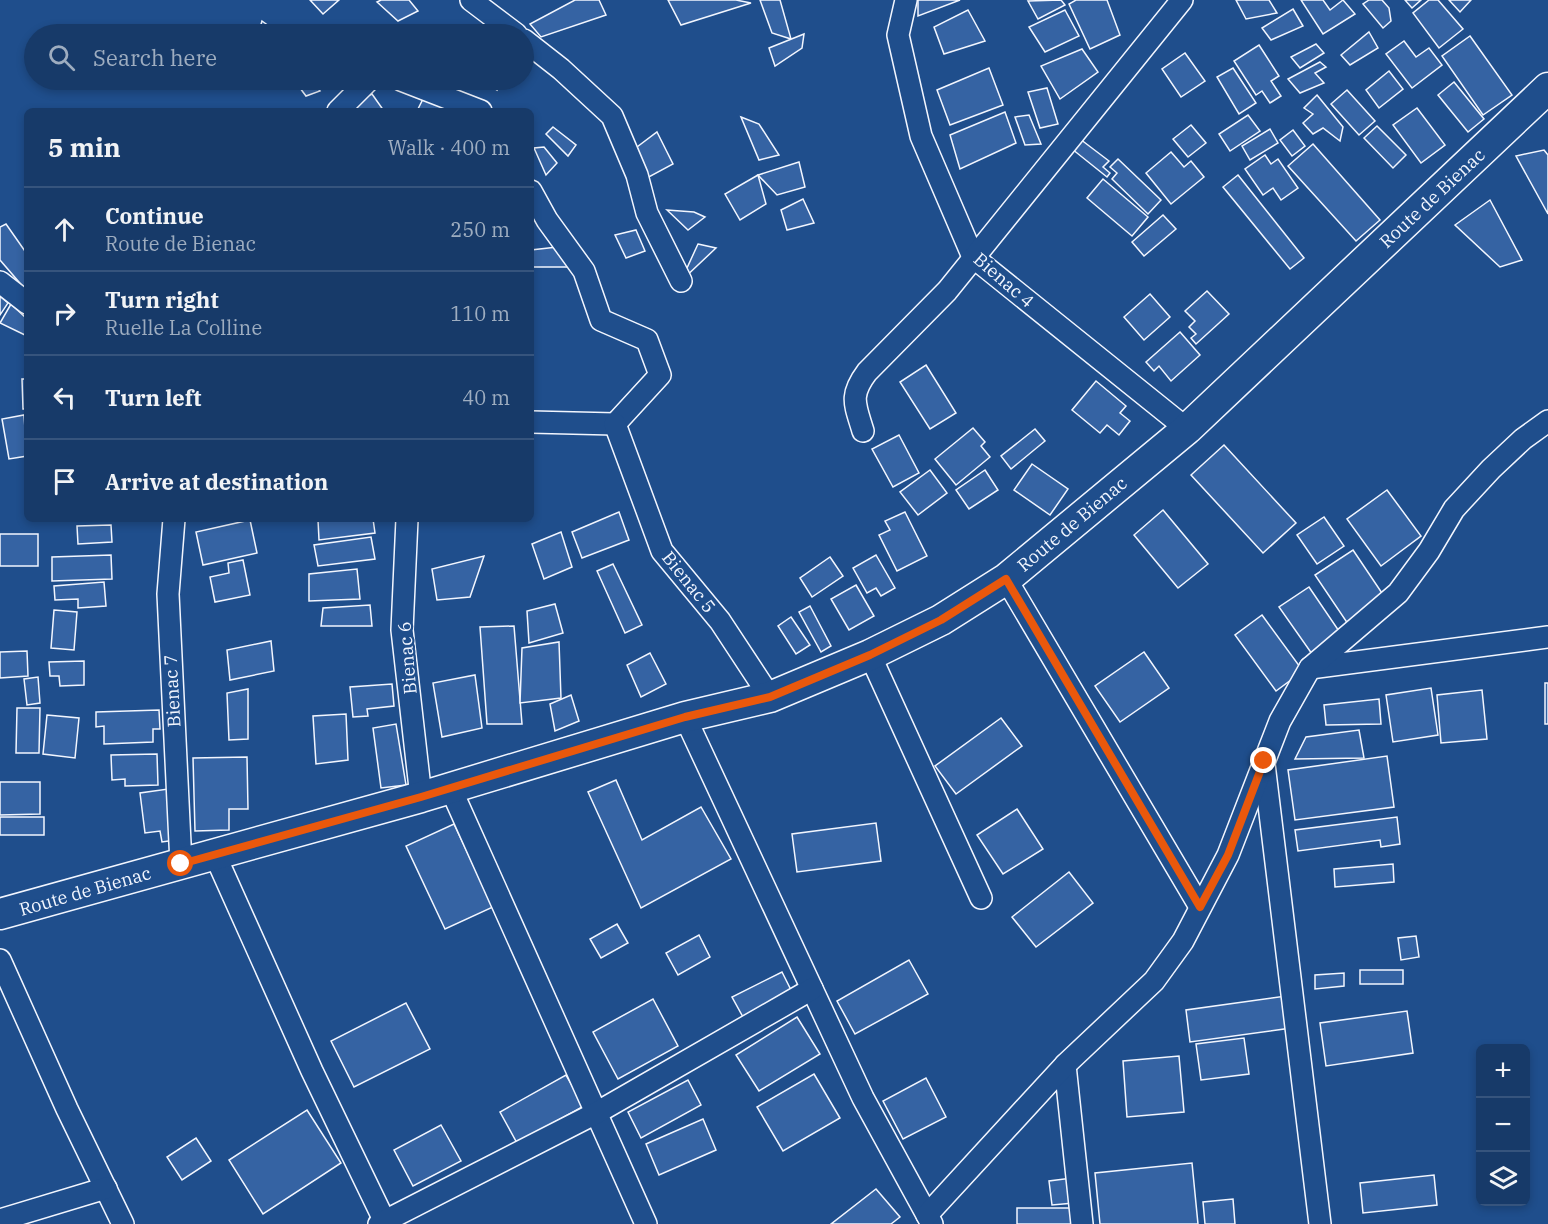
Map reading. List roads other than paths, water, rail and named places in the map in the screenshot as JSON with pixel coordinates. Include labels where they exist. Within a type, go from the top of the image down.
[{"type":"main road","name":"Route de Bienac","points":[[0,914],[421,797],[685,717],[770,697],[870,655],[941,620],[1006,579],[1187,429],[1548,88]]},
{"type":"street","points":[[471,0],[503,24]]},
{"type":"street","name":"Bienac 4","points":[[906,0],[898,35],[921,136],[973,257],[1187,429]]},
{"type":"street","points":[[863,431],[854,402],[856,387],[867,372],[947,291],[1182,0]]},
{"type":"street","points":[[534,48],[561,69],[612,116],[637,175],[647,213],[681,281]]},
{"type":"street","points":[[341,108],[359,90]]},
{"type":"street","points":[[427,90],[473,108]]},
{"type":"street","points":[[534,196],[547,220],[584,271],[601,320],[647,340],[660,375],[615,424],[534,422]]},
{"type":"street","points":[[0,282],[24,301]]},
{"type":"street","points":[[685,717],[863,1098],[929,1220],[1065,1065],[1154,981],[1183,941],[1228,855],[1280,721],[1310,668],[1398,593],[1430,551],[1454,509],[1499,462],[1548,421]]},
{"type":"street","name":"Bienac 5","points":[[615,424],[662,551],[720,621],[770,697]]},
{"type":"street","name":"Bienac 7","points":[[174,522],[168,594],[181,864]]},
{"type":"street","name":"Bienac 6","points":[[407,522],[402,630],[421,797]]},
{"type":"street","points":[[1006,579],[1200,907]]},
{"type":"street","points":[[1310,668],[1548,637]]},
{"type":"street","points":[[870,655],[981,898]]},
{"type":"street","points":[[1264,761],[1320,1224]]},
{"type":"street","points":[[450,787],[598,1112],[646,1224]]},
{"type":"street","points":[[215,855],[383,1223],[598,1112],[812,989]]},
{"type":"street","points":[[0,960],[123,1224]]},
{"type":"street","points":[[1065,1065],[1082,1224]]},
{"type":"street","points":[[0,1221],[106,1188]]}]
